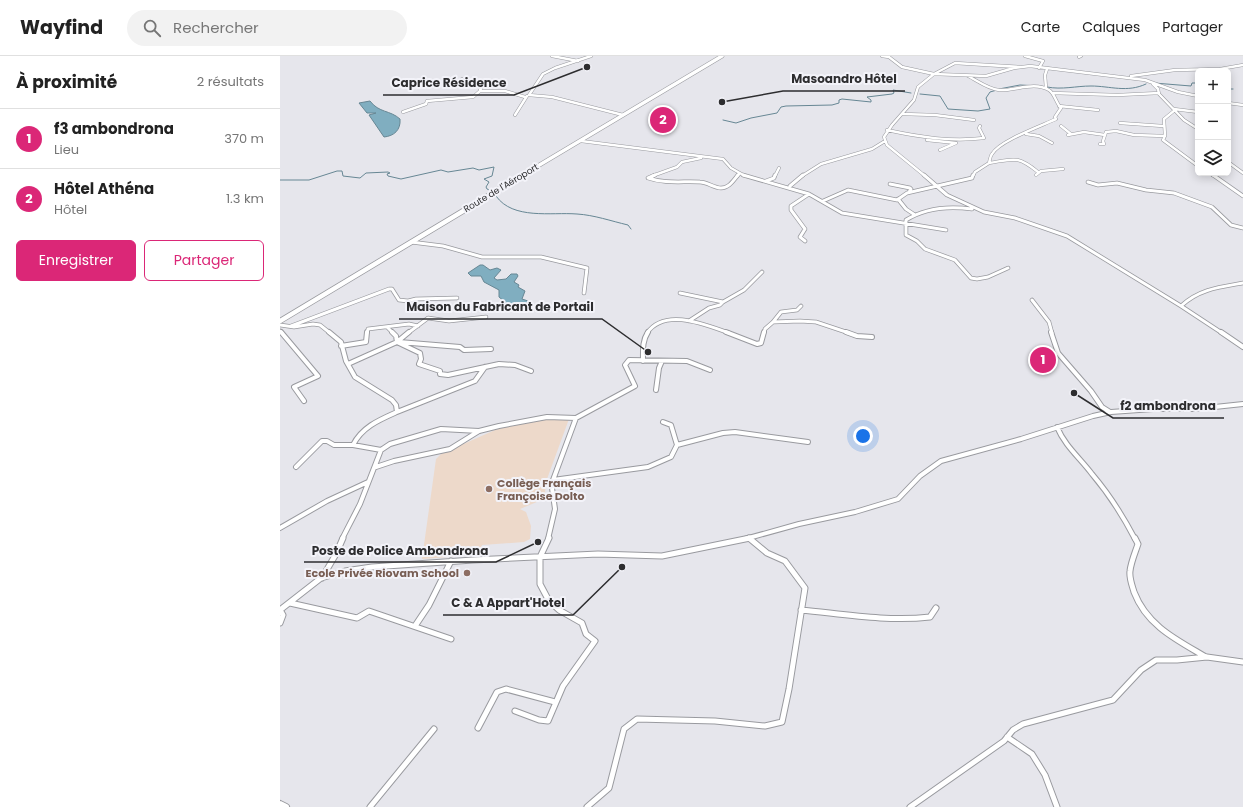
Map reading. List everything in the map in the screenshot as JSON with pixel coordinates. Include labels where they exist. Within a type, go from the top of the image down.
[{"type":"main road","name":"Route de l'Aéroport","points":[[280,321],[581,141],[621,114],[722,56]]},
{"type":"street","points":[[552,56],[579,61]]},
{"type":"street","points":[[515,114],[525,97],[529,95],[543,74],[555,68],[591,56]]},
{"type":"street","points":[[882,56],[889,57],[899,65],[910,70],[934,74],[968,76],[993,75],[1020,66]]},
{"type":"street","points":[[1025,56],[1043,61],[1039,68]]},
{"type":"street","points":[[984,212],[947,195],[887,145],[885,141],[884,137],[887,130],[903,114],[918,95],[918,87],[934,74],[955,64],[1020,66],[1126,77],[1195,95]]},
{"type":"street","points":[[1126,77],[1182,69],[1208,70],[1233,68],[1243,65]]},
{"type":"street","points":[[1046,88],[1045,75],[1047,69]]},
{"type":"street","points":[[968,76],[1000,90],[1021,87],[1046,88],[1052,93],[1061,108],[1055,117],[1056,119],[1024,134],[1015,136],[992,153],[989,163]]},
{"type":"street","points":[[462,79],[463,81],[485,82],[480,90],[482,91]]},
{"type":"street","points":[[1152,84],[1184,120],[1195,127]]},
{"type":"street","points":[[404,112],[422,106],[426,104],[427,101],[473,97],[482,91],[502,91],[525,97]]},
{"type":"street","points":[[1052,93],[1113,95],[1159,93]]},
{"type":"street","points":[[529,95],[552,97],[621,114]]},
{"type":"street","points":[[1231,103],[1243,105]]},
{"type":"street","points":[[1059,106],[1098,110]]},
{"type":"street","points":[[1174,109],[1195,112]]},
{"type":"street","points":[[1174,109],[1164,119],[1163,126],[1165,136],[1163,140],[1166,144],[1195,164]]},
{"type":"street","points":[[903,114],[935,115],[974,120]]},
{"type":"street","points":[[1120,123],[1163,126]]},
{"type":"street","points":[[887,130],[916,136],[955,139],[984,138],[978,128],[980,126]]},
{"type":"street","points":[[1061,126],[1069,134],[1084,132],[1105,135]]},
{"type":"street","points":[[1100,144],[1104,144],[1103,141],[1106,132],[1116,131],[1134,135],[1165,136]]},
{"type":"street","points":[[1024,134],[1039,136],[1052,143]]},
{"type":"street","points":[[951,142],[955,139]]},
{"type":"street","points":[[927,140],[956,143],[940,150]]},
{"type":"street","points":[[581,141],[705,158],[723,159],[739,174],[766,182],[790,186],[809,194],[842,213],[870,219],[946,230]]},
{"type":"street","points":[[790,186],[799,180],[806,172],[816,166],[855,153],[873,149],[885,141]]},
{"type":"street","points":[[705,158],[682,162],[677,166],[648,178],[654,180],[689,183],[701,182],[721,188],[730,186],[739,174]]},
{"type":"street","points":[[822,201],[848,190],[879,198],[900,199],[903,195],[909,192],[972,178],[975,172],[989,163],[1015,158],[1027,163],[1038,172],[1063,169]]},
{"type":"street","points":[[1231,164],[1243,174]]},
{"type":"street","points":[[766,182],[774,178],[779,168]]},
{"type":"street","points":[[1213,176],[1243,196]]},
{"type":"street","points":[[1088,182],[1098,185],[1117,183],[1146,190],[1174,193],[1212,208],[1219,212],[1231,225],[1243,228]]},
{"type":"street","points":[[890,184],[910,188],[911,189],[909,192]]},
{"type":"street","points":[[805,241],[800,237],[805,229],[802,223],[793,215],[791,206],[809,194]]},
{"type":"street","points":[[898,199],[906,209],[916,215]]},
{"type":"street","points":[[1008,268],[988,277],[977,279],[971,278],[955,260],[925,249],[917,241],[906,235],[905,223],[909,217],[955,207],[1015,218],[1045,227],[1067,236],[1181,306],[1243,347]]},
{"type":"street","points":[[411,242],[443,246],[482,257],[541,257],[587,268],[584,293]]},
{"type":"street","points":[[689,321],[708,308],[720,305],[740,294],[762,272]]},
{"type":"street","points":[[1181,306],[1189,298],[1200,292],[1211,288],[1243,283]]},
{"type":"street","points":[[1235,285],[1243,287]]},
{"type":"street","points":[[289,327],[389,289],[392,289],[399,300],[408,301],[416,299],[457,298]]},
{"type":"street","points":[[680,293],[723,302]]},
{"type":"street","points":[[1032,300],[1049,322],[1058,353],[1091,391],[1102,407],[1110,412]]},
{"type":"street","points":[[643,361],[643,337],[659,322],[700,322],[757,344],[761,343],[765,329],[781,312],[797,310],[801,306]]},
{"type":"street","points":[[348,364],[397,342],[428,318],[449,321],[486,317]]},
{"type":"street","points":[[773,322],[813,322],[833,327],[837,330],[860,338],[872,337]]},
{"type":"street","points":[[341,346],[366,342],[368,330],[409,324],[418,326]]},
{"type":"street","points":[[280,325],[289,327],[320,325],[341,342],[342,352],[355,377],[370,387],[390,397],[397,407],[397,412]]},
{"type":"street","points":[[387,327],[396,336],[397,342]]},
{"type":"street","points":[[280,331],[318,376],[294,387],[304,401]]},
{"type":"street","points":[[397,342],[460,347],[464,350],[491,349]]},
{"type":"street","points":[[397,342],[420,353],[421,359],[419,364],[440,370],[440,374],[448,375],[500,364],[515,365],[531,371]]},
{"type":"street","points":[[322,578],[336,554],[360,504],[376,467],[381,450],[390,444],[442,429],[479,431],[547,417],[576,418],[633,388],[635,384],[625,366],[626,362],[687,362],[710,370]]},
{"type":"street","points":[[656,390],[659,368],[662,362]]},
{"type":"street","points":[[353,446],[356,438],[364,429],[397,412],[475,381],[485,367]]},
{"type":"street","points":[[280,623],[283,616],[280,610],[322,578],[345,571],[372,567],[451,561],[598,554],[662,556],[749,538],[799,524],[855,512],[898,499],[920,476],[941,460],[1021,439],[1093,416],[1110,412],[1153,409],[1196,409],[1243,404]]},
{"type":"street","points":[[515,711],[539,720],[548,721],[565,682],[587,656],[595,641],[587,637],[583,632],[582,623],[559,610],[549,601],[540,584],[540,557],[550,535],[554,518],[555,509],[552,488],[553,480],[576,418]]},
{"type":"street","points":[[553,480],[648,467],[671,457],[677,445],[671,426],[663,422]]},
{"type":"street","points":[[1057,428],[1060,437],[1108,495],[1138,544],[1133,559],[1130,576],[1135,596],[1144,614],[1165,634],[1207,657]]},
{"type":"street","points":[[376,467],[394,461],[450,449],[479,431]]},
{"type":"street","points":[[677,445],[723,433],[735,432],[808,442]]},
{"type":"street","points":[[296,467],[322,441],[327,441],[334,445],[381,450]]},
{"type":"street","points":[[280,528],[327,501],[369,482]]},
{"type":"street","points":[[587,807],[609,788],[624,729],[637,719],[715,721],[765,726],[782,722],[788,698],[805,588],[785,561],[767,553],[749,538]]},
{"type":"street","points":[[415,626],[429,605],[451,561]]},
{"type":"street","points":[[290,603],[357,618],[369,611],[451,639]]},
{"type":"street","points":[[801,610],[921,618],[930,617],[936,608]]},
{"type":"street","points":[[910,807],[1004,741],[1013,730],[1024,724],[1113,700],[1142,670],[1156,660],[1177,660],[1207,657],[1243,662]]},
{"type":"street","points":[[478,728],[497,692],[506,689],[555,702]]},
{"type":"street","points":[[370,807],[434,729]]},
{"type":"street","points":[[1007,737],[1032,754],[1045,774],[1057,807]]},
{"type":"street","points":[[280,804],[286,807]]},
{"type":"shaded area","name":"Collège Français Françoise Dolto","points":[[534,418],[569,419],[547,479],[544,499],[520,509],[526,512],[531,526],[530,539],[524,542],[482,545],[481,549],[463,551],[461,556],[422,559],[436,459],[441,454],[495,430]]},
{"type":"water","points":[[370,101],[377,108],[400,119],[398,129],[394,134],[384,137],[369,115],[376,113],[367,113],[359,103]]},
{"type":"water","points":[[480,265],[483,265],[490,270],[497,268],[501,270],[494,278],[497,280],[506,279],[511,274],[517,274],[518,276],[514,282],[519,285],[518,287],[525,291],[522,299],[528,301],[526,304],[515,307],[505,306],[505,302],[499,297],[499,290],[484,282],[481,276],[471,276],[468,273]]},
{"type":"waterway","points":[[1154,83],[1191,86],[1192,83],[1195,83]]},
{"type":"waterway","points":[[1047,87],[1064,88],[1091,86],[1125,89],[1139,87],[1146,84]]},
{"type":"waterway","points":[[999,89],[1020,85],[1041,86]]},
{"type":"waterway","points":[[723,120],[736,123],[751,118],[777,113],[781,107],[832,105],[839,103],[839,100],[842,99],[871,102],[871,100],[867,97],[892,94],[894,93],[893,90],[911,93]]},
{"type":"waterway","points":[[920,94],[940,96],[948,109],[978,111],[990,109],[986,98],[990,92],[997,90]]},
{"type":"waterway","points":[[280,180],[309,180],[337,171],[342,171],[343,176],[360,178],[366,173],[388,172],[390,173],[387,174],[388,176],[401,179],[441,170],[448,172],[473,168],[479,170],[494,167],[492,176],[484,179],[489,182],[486,187],[487,189],[492,191]]},
{"type":"waterway","points":[[496,193],[498,193],[496,196],[503,204],[522,212],[577,214],[590,216],[628,225],[631,229]]},
{"type":"place","name":"Caprice Résidence","points":[[587,67]]},
{"type":"place","name":"Masoandro Hôtel","points":[[722,102]]},
{"type":"place","name":"Hôtel Athéna","points":[[663,120]]},
{"type":"place","name":"Maison du Fabricant de Portail","points":[[648,352]]},
{"type":"place","name":"f3 ambondrona","points":[[1043,360]]},
{"type":"place","name":"f2 ambondrona","points":[[1074,393]]},
{"type":"place","name":"Collège Français Françoise Dolto","points":[[489,489]]},
{"type":"place","name":"Poste de Police Ambondrona","points":[[538,542]]},
{"type":"place","name":"C & A Appart'Hotel","points":[[622,567]]},
{"type":"place","name":"Ecole Privée Riovam School","points":[[467,573]]}]
